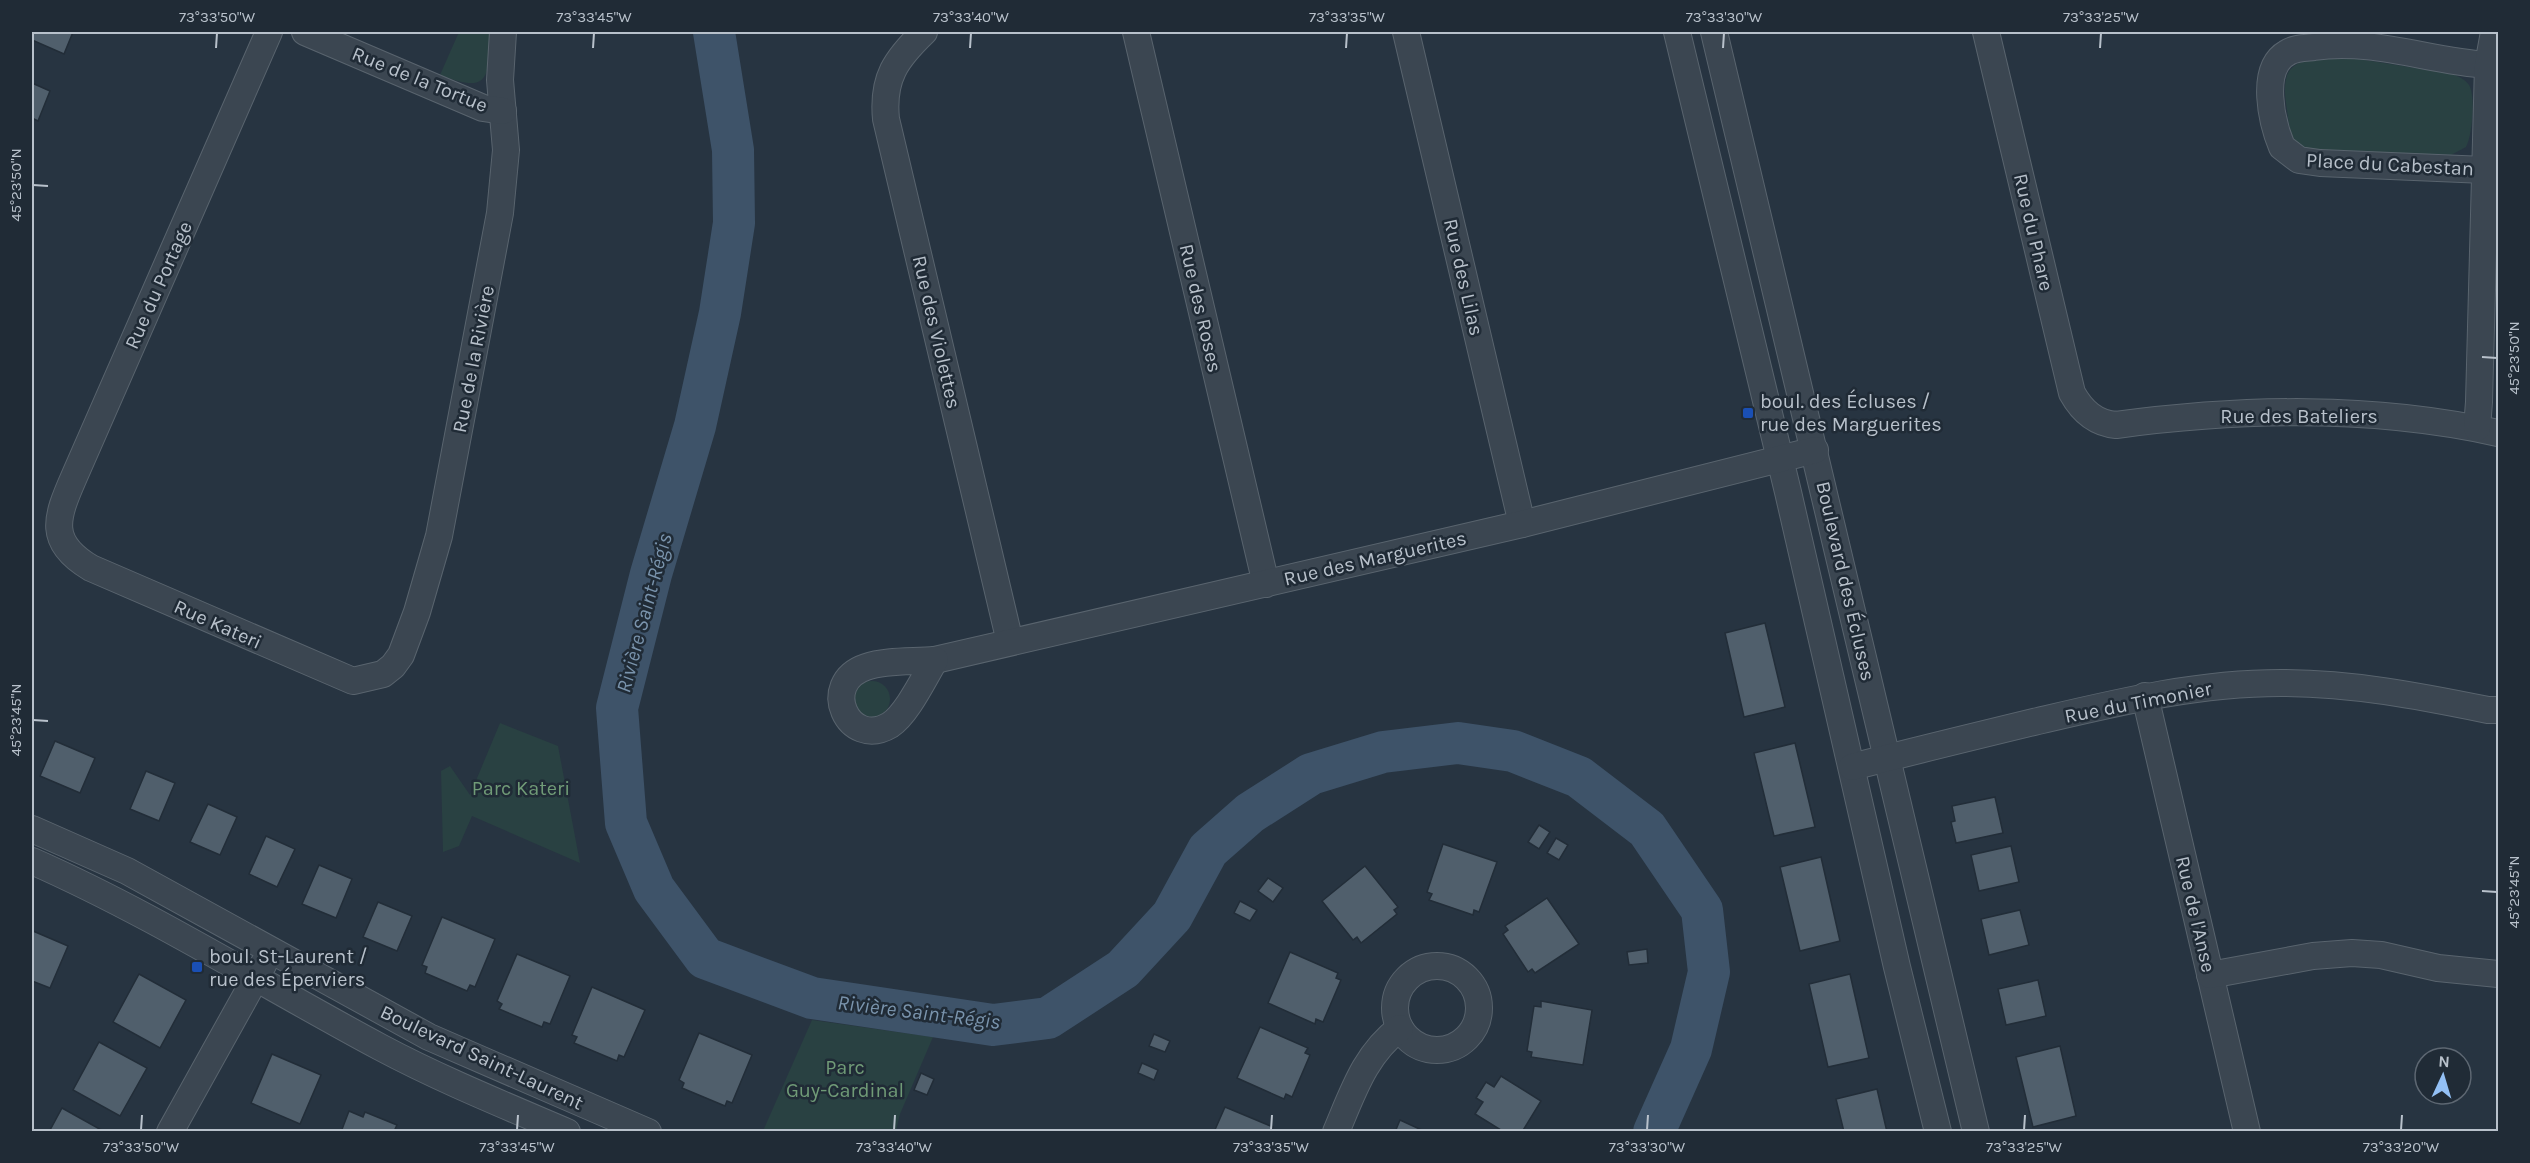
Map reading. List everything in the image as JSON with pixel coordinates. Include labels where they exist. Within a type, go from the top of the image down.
[{"type":"street","name":"Rue du Portage","points":[[62,542],[59,528],[66,495],[269,32]]},
{"type":"street","name":"Rue de la Tortue","points":[[305,32],[483,108],[503,111]]},
{"type":"street","name":"Rue de la Rivière","points":[[383,674],[393,666],[408,641],[439,536],[500,213],[506,150],[500,80],[503,32]]},
{"type":"street","name":"Rue des Violettes","points":[[924,32],[904,51],[889,77],[886,92],[886,119],[1010,642]]},
{"type":"street","name":"Rue des Roses","points":[[1136,32],[1266,584]]},
{"type":"street","name":"Rue des Lilas","points":[[1406,32],[1522,524]]},
{"type":"street","name":"Boulevard des Écluses","points":[[1677,32],[1852,767],[1897,967],[1938,1131]]},
{"type":"street","name":"Boulevard des Écluses","points":[[1714,32],[1976,1131]]},
{"type":"street","name":"Rue du Phare","points":[[1986,32],[2072,393],[2082,409],[2099,422]]},
{"type":"street","points":[[2488,430],[2485,170],[2488,65],[2494,32]]},
{"type":"street","name":"Place du Cabestan","points":[[2485,170],[2320,163],[2299,160],[2282,147],[2270,92],[2272,72],[2281,58],[2296,50],[2326,45],[2355,44],[2488,65]]},
{"type":"street","name":"Rue des Bateliers","points":[[2099,422],[2115,424],[2247,412],[2314,412],[2372,414],[2488,430]]},
{"type":"street","name":"Rue des Marguerites","points":[[935,660],[1522,524],[1815,450]]},
{"type":"street","name":"Rue Kateri","points":[[62,542],[69,552],[91,568],[341,678],[353,681],[383,674]]},
{"type":"street","name":"Rue du Timonier","points":[[1852,767],[2145,696],[2210,686],[2310,683],[2384,689],[2488,710],[2499,710]]},
{"type":"street","name":"Rue de l'Anse","points":[[2145,696],[2247,1131]]},
{"type":"street","name":"Boulevard Saint-Laurent","points":[[32,829],[127,871],[429,1037],[648,1131]]},
{"type":"street","name":"Boulevard Saint-Laurent","points":[[32,861],[114,900],[429,1072],[567,1131]]},
{"type":"street","points":[[170,1131],[271,950]]},
{"type":"street","points":[[2210,975],[2313,956],[2352,953],[2381,955],[2438,968],[2499,974]]},
{"type":"street","points":[[1336,1131],[1364,1068],[1384,1041],[1400,1028]]},
{"type":"green space","points":[[459,32],[491,32],[487,71],[484,78],[478,82],[457,81],[440,75]]},
{"type":"green space","points":[[2346,57],[2453,74],[2464,80],[2471,90],[2473,107],[2466,147],[2451,155],[2317,151],[2307,150],[2293,141],[2285,87],[2287,76],[2292,68],[2308,60]]},
{"type":"green space","points":[[872,681],[885,686],[890,699],[885,712],[872,717],[859,712],[854,699],[859,686]]},
{"type":"green space","name":"Parc Kateri","points":[[500,723],[558,746],[580,863],[472,816],[459,846],[443,852],[441,771],[450,766],[470,795]]},
{"type":"green space","name":"Parc Guy-Cardinal","points":[[812,1020],[933,1037],[900,1114],[896,1131],[763,1131]]},
{"type":"building","points":[[32,32],[73,32],[64,54],[32,40]]},
{"type":"building","points":[[32,83],[50,91],[38,121],[32,118]]},
{"type":"building","points":[[1765,623],[1785,707],[1744,717],[1725,633]]},
{"type":"building","points":[[55,741],[95,758],[80,793],[40,776]]},
{"type":"building","points":[[1795,743],[1815,827],[1774,836],[1754,753]]},
{"type":"building","points":[[146,771],[175,783],[159,821],[130,809]]},
{"type":"building","points":[[1995,797],[2003,833],[1956,843],[1951,822],[1955,821],[1952,806]]},
{"type":"building","points":[[208,804],[237,817],[220,855],[190,842]]},
{"type":"building","points":[[1539,825],[1550,832],[1539,849],[1528,842]]},
{"type":"building","points":[[266,836],[295,849],[277,887],[249,874]]},
{"type":"building","points":[[1556,838],[1568,845],[1559,860],[1547,853]]},
{"type":"building","points":[[1443,844],[1497,862],[1479,912],[1474,910],[1473,915],[1429,900],[1432,894],[1427,892]]},
{"type":"building","points":[[2011,846],[2019,882],[1979,891],[1971,855]]},
{"type":"building","points":[[1821,857],[1840,941],[1800,951],[1780,867]]},
{"type":"building","points":[[319,865],[352,879],[336,918],[302,904]]},
{"type":"building","points":[[1365,866],[1398,907],[1394,910],[1397,914],[1361,943],[1357,937],[1353,940],[1322,901]]},
{"type":"building","points":[[1268,878],[1283,888],[1273,902],[1258,891]]},
{"type":"building","points":[[1547,898],[1579,944],[1535,973],[1532,969],[1528,972],[1503,934],[1508,930],[1505,926]]},
{"type":"building","points":[[1240,901],[1257,910],[1250,921],[1234,913]]},
{"type":"building","points":[[378,902],[412,916],[397,951],[363,937]]},
{"type":"building","points":[[2020,910],[2029,945],[1989,955],[1981,919]]},
{"type":"building","points":[[442,917],[495,939],[475,987],[470,985],[467,991],[425,973],[427,967],[422,965]]},
{"type":"building","points":[[33,931],[68,946],[50,988],[32,981]]},
{"type":"building","points":[[1647,949],[1648,963],[1629,965],[1627,952]]},
{"type":"building","points":[[1290,952],[1338,973],[1336,978],[1341,980],[1323,1022],[1316,1019],[1315,1024],[1268,1003]]},
{"type":"building","points":[[517,954],[570,976],[550,1024],[544,1022],[542,1027],[499,1009],[502,1004],[497,1001]]},
{"type":"building","points":[[139,974],[186,1000],[160,1048],[113,1022]]},
{"type":"building","points":[[1850,974],[1869,1058],[1828,1067],[1809,984]]},
{"type":"building","points":[[2038,980],[2046,1016],[2006,1025],[1998,989]]},
{"type":"building","points":[[592,987],[645,1010],[624,1057],[619,1055],[617,1061],[574,1043],[577,1037],[572,1035]]},
{"type":"building","points":[[1541,1001],[1592,1010],[1583,1065],[1531,1057],[1532,1052],[1527,1051],[1534,1006],[1541,1007]]},
{"type":"building","points":[[1260,1027],[1308,1048],[1305,1053],[1310,1055],[1292,1097],[1286,1094],[1284,1099],[1237,1078]]},
{"type":"building","points":[[699,1033],[752,1055],[732,1103],[727,1101],[725,1106],[682,1088],[684,1083],[679,1080]]},
{"type":"building","points":[[1154,1034],[1170,1041],[1165,1052],[1149,1046]]},
{"type":"building","points":[[99,1042],[147,1068],[120,1116],[73,1090]]},
{"type":"building","points":[[2060,1046],[2076,1116],[2033,1127],[2016,1057]]},
{"type":"building","points":[[272,1054],[321,1075],[300,1124],[251,1103]]},
{"type":"building","points":[[1142,1063],[1158,1070],[1154,1080],[1138,1073]]},
{"type":"building","points":[[921,1073],[934,1079],[927,1095],[914,1090]]},
{"type":"building","points":[[1501,1076],[1541,1101],[1522,1132],[1504,1132],[1475,1114],[1483,1102],[1476,1098],[1486,1082],[1494,1087]]},
{"type":"building","points":[[1877,1089],[1887,1132],[1844,1132],[1836,1099]]},
{"type":"building","points":[[1225,1107],[1273,1127],[1271,1132],[1214,1132]]},
{"type":"building","points":[[62,1108],[105,1132],[49,1132]]},
{"type":"building","points":[[349,1111],[363,1117],[365,1112],[397,1125],[395,1129],[402,1132],[341,1132]]},
{"type":"building","points":[[1400,1120],[1426,1132],[1395,1132]]},
{"type":"waterway","name":"Rivière Saint-Régis","points":[[714,32],[733,150],[734,223],[720,313],[695,426],[651,574],[617,708],[626,823],[654,889],[705,958],[812,998],[993,1025],[1048,1018],[1123,969],[1172,916],[1208,850],[1250,813],[1311,774],[1383,752],[1458,743],[1513,751],[1579,777],[1647,829],[1702,910],[1709,972],[1691,1049],[1654,1132]]},
{"type":"place","name":"boul. des Écluses / rue des Marguerites","points":[[1748,413]]},
{"type":"place","name":"boul. St-Laurent / rue des Éperviers","points":[[197,967]]}]
